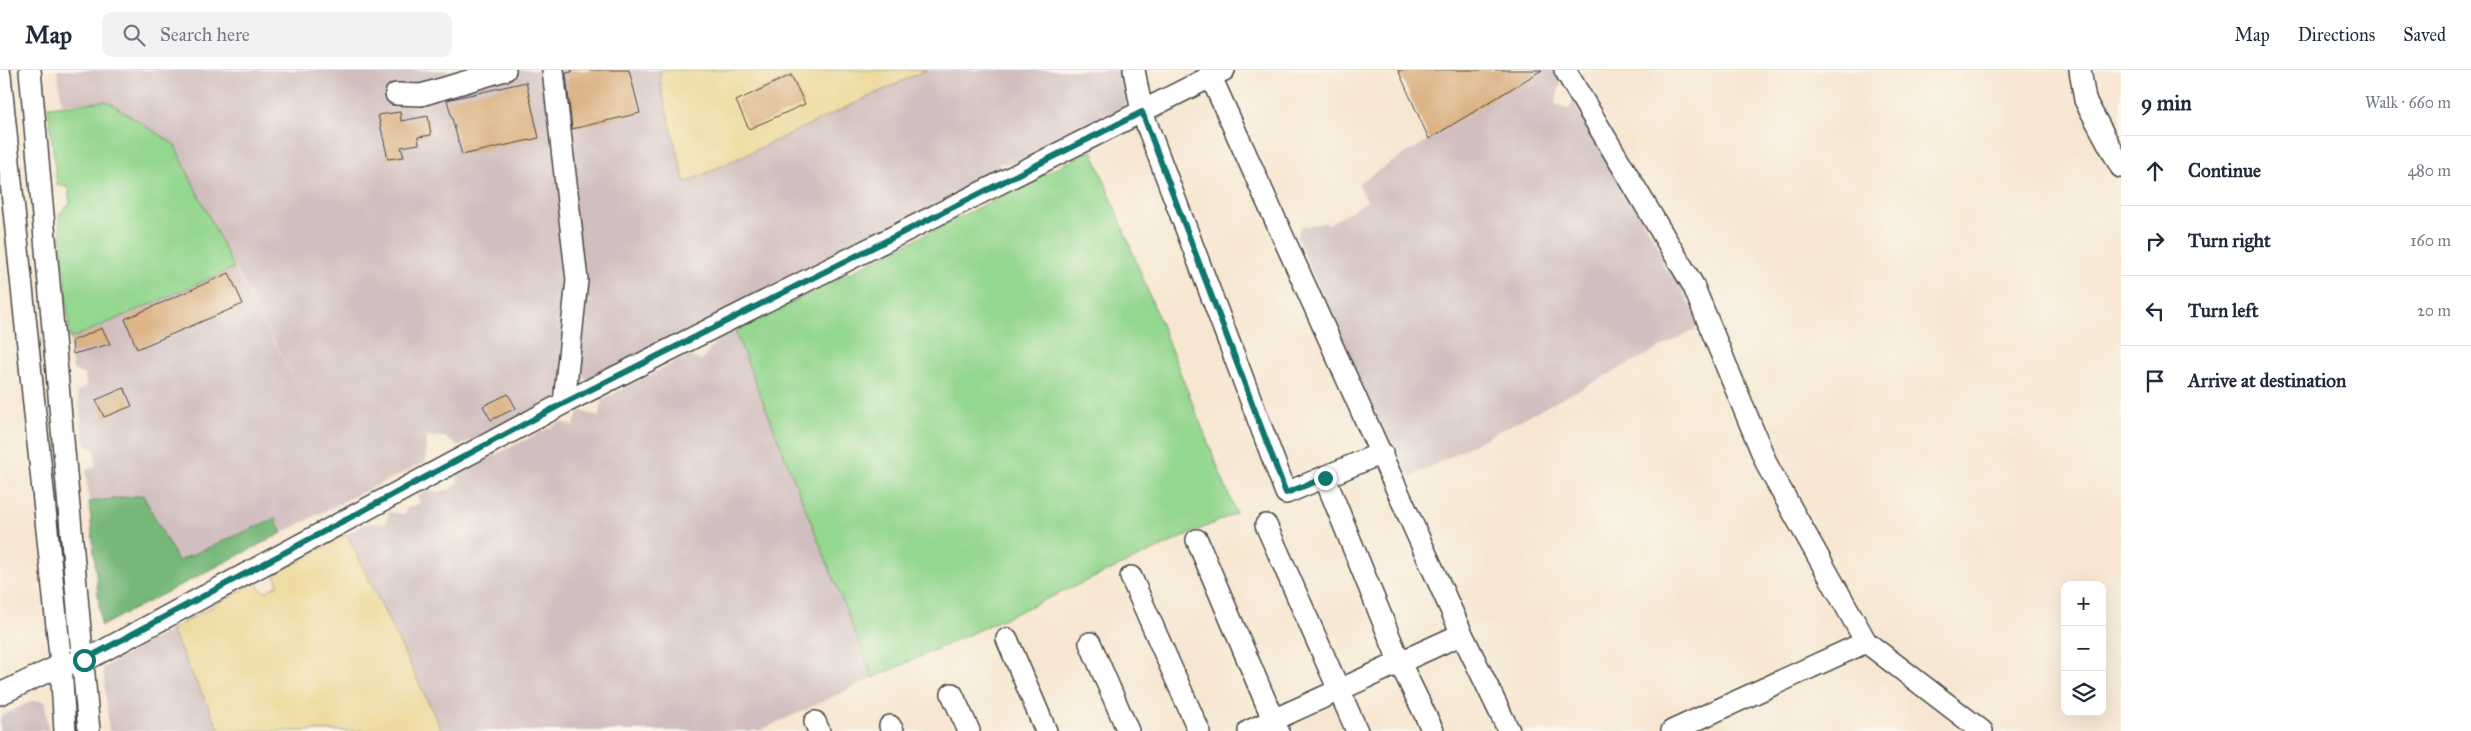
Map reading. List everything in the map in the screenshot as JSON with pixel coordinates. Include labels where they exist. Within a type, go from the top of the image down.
[{"type":"street","points":[[30,70],[89,731]]},
{"type":"street","points":[[396,94],[422,95],[505,70]]},
{"type":"street","points":[[553,70],[577,280],[564,403]]},
{"type":"street","points":[[1134,70],[1142,112],[1286,493],[1382,453]]},
{"type":"street","points":[[1565,70],[1693,285],[1768,467],[1866,642],[1982,731]]},
{"type":"street","points":[[2080,70],[2084,100],[2121,167]]},
{"type":"street","points":[[0,694],[61,665],[84,660],[564,403],[1142,112],[1215,72],[1462,634],[1509,731]]},
{"type":"street","points":[[0,75],[61,665],[65,731]]},
{"type":"street","points":[[1325,478],[1400,663],[1433,731]]},
{"type":"street","points":[[1266,525],[1358,731]]},
{"type":"street","points":[[1197,540],[1276,726]]},
{"type":"street","points":[[1131,577],[1199,731]]},
{"type":"street","points":[[1249,731],[1276,726],[1339,690],[1462,634]]},
{"type":"street","points":[[1006,639],[1046,731]]},
{"type":"street","points":[[1672,731],[1866,642]]},
{"type":"street","points":[[1090,643],[1128,731]]},
{"type":"street","points":[[952,694],[969,731]]},
{"type":"shaded area","points":[[57,70],[660,70],[661,88],[685,182],[926,70],[1125,70],[1130,97],[1121,111],[1017,165],[1000,163],[997,174],[591,380],[575,376],[556,399],[459,446],[446,439],[446,437],[427,437],[426,462],[356,495],[101,626],[86,470],[95,466],[95,451],[85,444],[77,392],[86,386],[85,375],[73,370],[70,339],[234,268],[317,422],[203,207],[174,144],[107,101],[62,104]]},
{"type":"shaded area","points":[[1542,70],[1553,70],[1561,83],[1555,103],[1569,110],[1573,101],[1664,256],[1661,262],[1666,271],[1672,272],[1702,326],[1401,482],[1297,237],[1301,225],[1308,226],[1325,222],[1328,225],[1367,201],[1358,183]]},
{"type":"shaded area","points":[[735,331],[873,678],[759,731],[442,731],[347,534],[367,523],[385,524],[389,512],[404,514],[407,508],[420,503],[417,496],[427,490],[439,492],[451,489],[458,483],[457,474],[561,422],[573,426],[579,412],[582,411],[599,417],[602,400],[689,355],[701,361],[716,341]]},
{"type":"shaded area","points":[[171,630],[220,731],[109,731],[103,668]]},
{"type":"shaded area","points":[[32,701],[45,701],[48,731],[0,731],[0,717]]},
{"type":"green space","points":[[107,101],[174,144],[234,268],[70,339],[59,214],[70,204],[68,188],[57,184],[48,107]]},
{"type":"green space","points":[[1092,150],[1236,513],[873,678],[735,331]]},
{"type":"green space","points":[[143,495],[178,561],[275,518],[282,533],[101,626],[89,502]]},
{"type":"sand","points":[[660,70],[926,70],[685,183],[661,88]]},
{"type":"sand","points":[[347,534],[442,731],[220,731],[171,630],[254,583],[265,592],[278,585],[275,574]]},
{"type":"building","points":[[571,70],[629,70],[640,113],[572,129],[566,73],[572,72]]},
{"type":"building","points":[[1398,70],[1542,70],[1429,139]]},
{"type":"building","points":[[791,75],[805,104],[749,129],[736,101]]},
{"type":"building","points":[[526,82],[539,138],[462,155],[447,100]]},
{"type":"building","points":[[400,112],[401,121],[428,116],[431,135],[418,137],[419,144],[401,147],[404,157],[388,159],[378,115]]},
{"type":"building","points":[[229,273],[243,304],[137,349],[125,319]]},
{"type":"building","points":[[102,328],[110,344],[73,354],[72,341]]},
{"type":"building","points":[[124,388],[132,406],[104,417],[96,400]]},
{"type":"building","points":[[508,394],[516,408],[491,420],[483,406]]},
{"type":"route","points":[[84,660],[564,403],[1142,112],[1286,493],[1325,478]]}]
